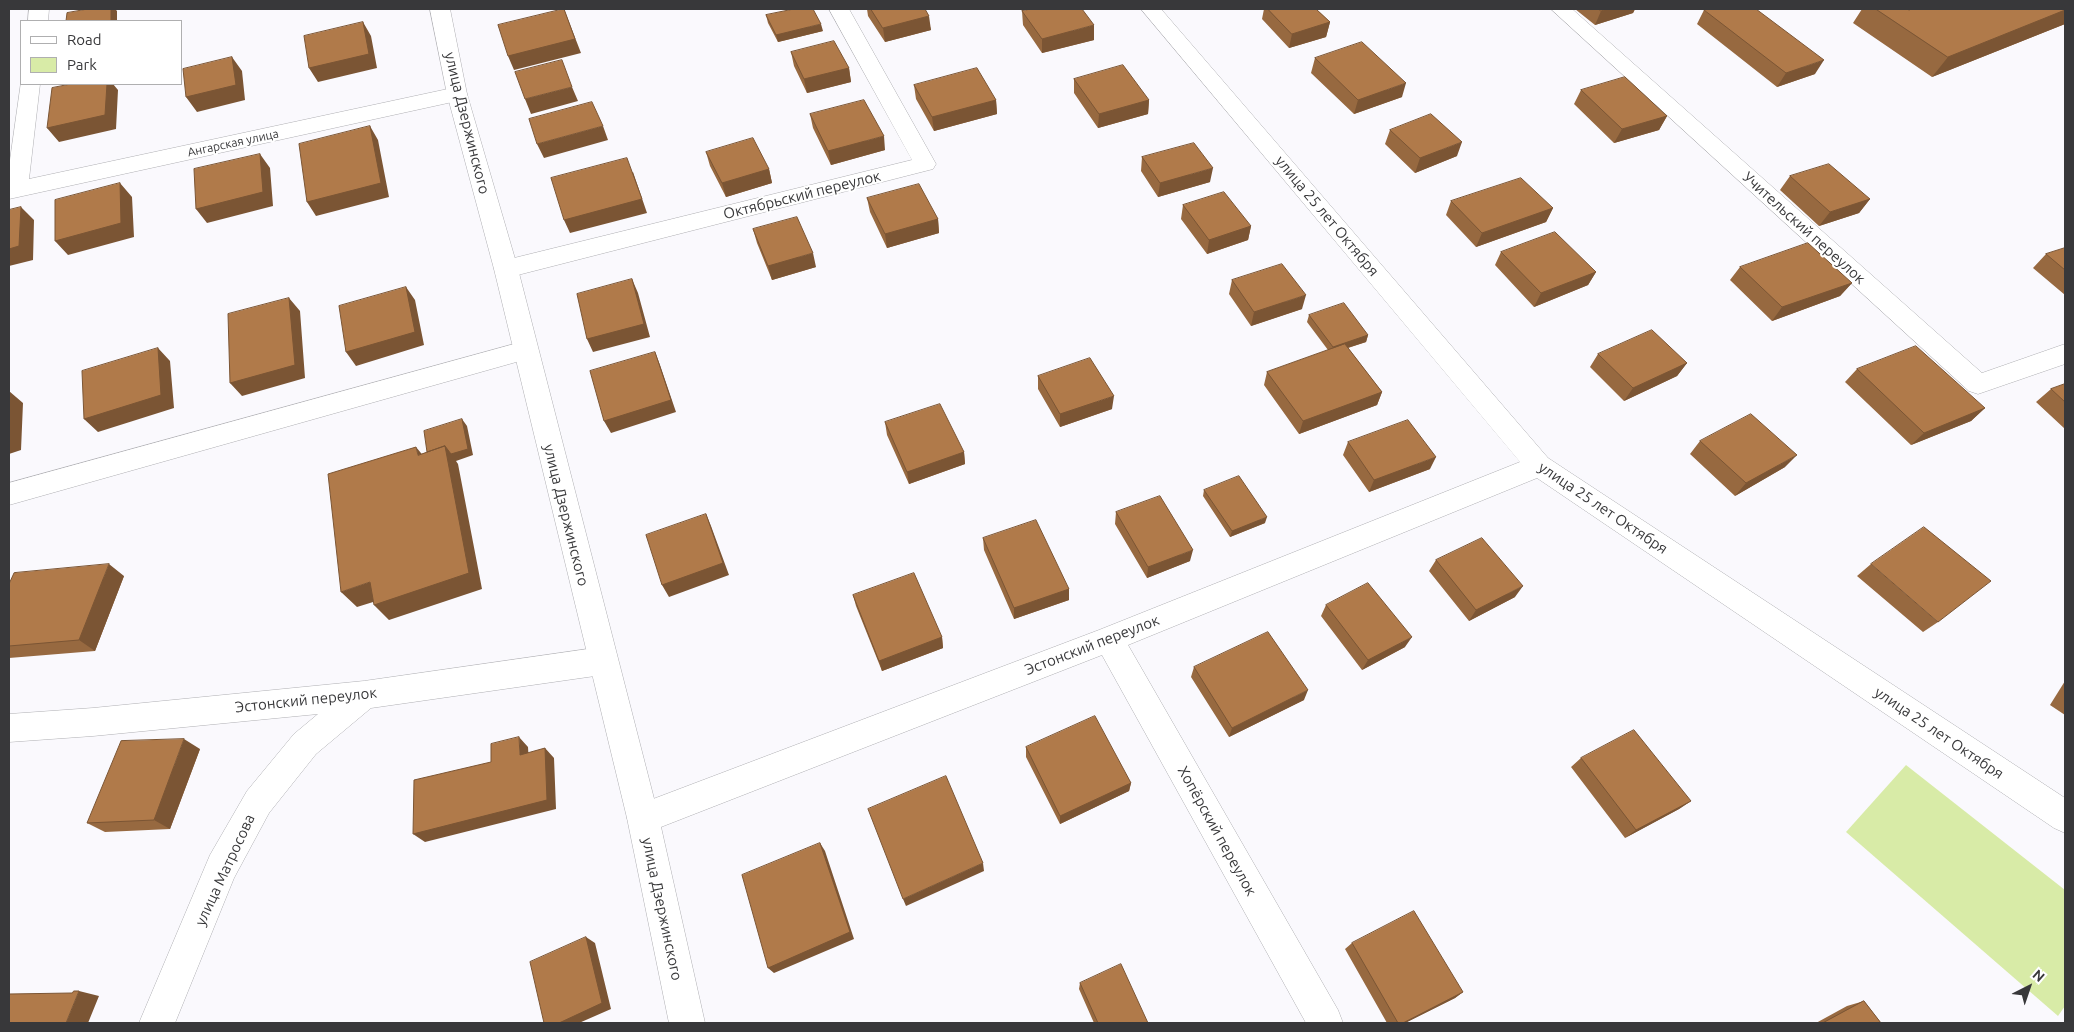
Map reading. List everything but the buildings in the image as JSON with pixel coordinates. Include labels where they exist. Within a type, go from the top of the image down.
[{"type":"street","name":"улица Дзержинского","points":[[440,9],[457,94],[506,270],[642,818],[687,1023]]},
{"type":"street","name":"Октябрьский переулок","points":[[506,270],[925,164],[839,9]]},
{"type":"street","name":"улица 25 лет Октября","points":[[1151,9],[1539,466],[2065,817]]},
{"type":"street","name":"Учительский переулок","points":[[1561,9],[1978,384],[2065,354]]},
{"type":"street","points":[[13,190],[30,85]]},
{"type":"street","name":"Ангарская улица","points":[[13,190],[457,94]]},
{"type":"street","points":[[9,494],[525,350]]},
{"type":"street","name":"Эстонский переулок","points":[[642,818],[1110,639],[1539,466]]},
{"type":"street","name":"Хопёрский переулок","points":[[1110,639],[1325,1023]]},
{"type":"street","name":"Эстонский переулок","points":[[9,728],[94,722],[364,694],[602,661]]},
{"type":"street","name":"улица Матросова","points":[[157,1023],[222,868],[258,802],[305,744],[364,694]]},
{"type":"green space","points":[[1906,765],[2065,890],[2065,1006],[2058,1016],[1846,832]]}]
